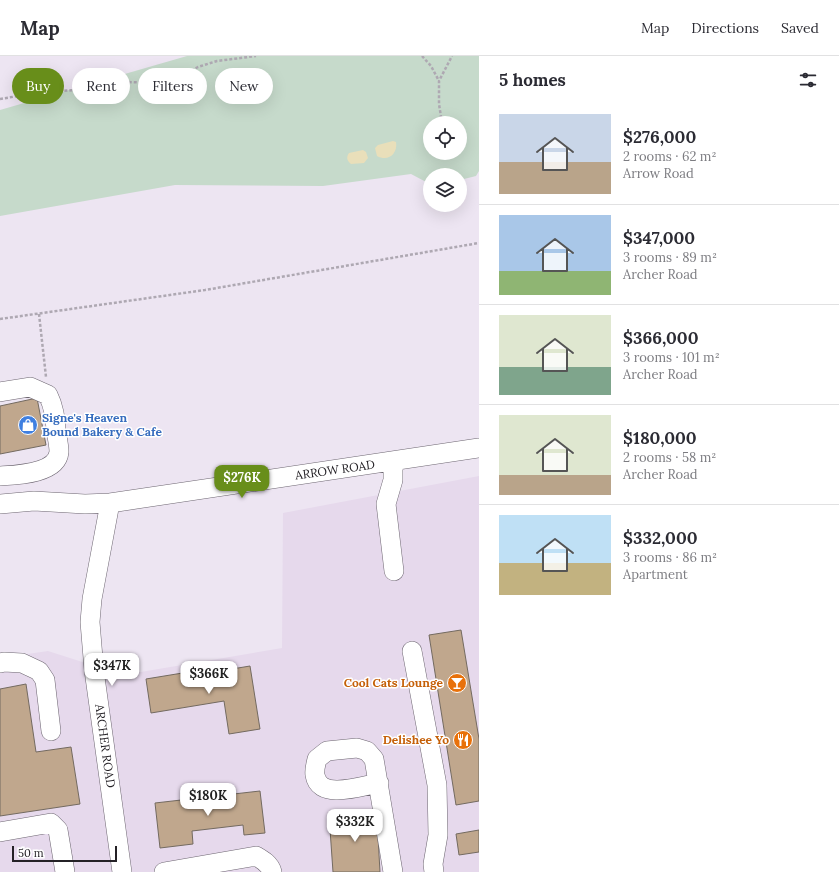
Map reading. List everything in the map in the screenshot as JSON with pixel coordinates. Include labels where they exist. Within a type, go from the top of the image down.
[{"type":"street","points":[[0,392],[30,387],[48,395],[53,405],[59,453],[53,463],[43,470],[9,475],[20,502]]},
{"type":"street","name":"ARROW ROAD","points":[[0,504],[20,502],[85,504],[110,502],[479,448]]},
{"type":"street","points":[[393,461],[393,480],[386,504],[394,571]]},
{"type":"street","name":"ARCHER ROAD","points":[[110,502],[92,599],[90,622],[94,670],[122,872]]},
{"type":"street","points":[[412,651],[437,785],[438,834],[433,864],[434,872]]},
{"type":"street","points":[[0,663],[22,664],[39,671],[45,680],[51,731]]},
{"type":"street","points":[[379,783],[393,872]]},
{"type":"street","points":[[0,832],[51,823],[58,830],[65,872]]},
{"type":"street","points":[[164,872],[256,856],[264,860],[272,869],[272,872]]},
{"type":"path","points":[[0,99],[42,92],[76,90],[127,82],[159,83],[175,79],[198,67],[217,61],[256,56]]},
{"type":"path","points":[[424,56],[439,81],[441,116]]},
{"type":"path","points":[[439,81],[452,56]]},
{"type":"path","points":[[0,319],[205,290],[479,243]]},
{"type":"path","points":[[39,314],[48,395]]},
{"type":"shaded area","points":[[479,476],[479,872],[0,872],[0,658],[48,651],[123,675],[282,648],[283,513]]},
{"type":"green space","points":[[187,56],[479,56],[479,171],[476,176],[467,178],[467,168],[423,168],[423,180],[411,174],[323,186],[175,185],[0,216],[0,110],[21,104],[64,104],[64,92],[72,89],[72,104],[130,104],[130,72],[138,70],[138,104],[207,104],[207,68],[145,68]]},
{"type":"sand","points":[[393,141],[396,142],[396,146],[394,153],[391,156],[381,158],[377,156],[375,148],[378,145]]},
{"type":"sand","points":[[363,150],[366,152],[368,158],[364,163],[351,164],[347,157],[348,154]]},
{"type":"building","points":[[37,398],[46,445],[0,454],[0,406]]},
{"type":"building","points":[[461,630],[479,739],[479,801],[456,805],[429,635]]},
{"type":"building","points":[[250,666],[260,729],[229,734],[224,701],[151,713],[146,679],[213,668],[214,672]]},
{"type":"building","points":[[26,684],[36,752],[71,747],[80,804],[0,816],[0,689]]},
{"type":"building","points":[[260,791],[265,833],[244,835],[243,825],[192,831],[193,844],[160,848],[155,803]]},
{"type":"building","points":[[371,813],[371,820],[377,819],[380,872],[333,872],[329,815]]},
{"type":"building","points":[[479,830],[479,852],[459,855],[456,834]]},
{"type":"place","name":"Signe's Heaven Bound Bakery & Cafe","points":[[28,425]]},
{"type":"place","name":"Cool Cats Lounge","points":[[457,683]]},
{"type":"place","name":"Delishee Yo","points":[[463,740]]}]
